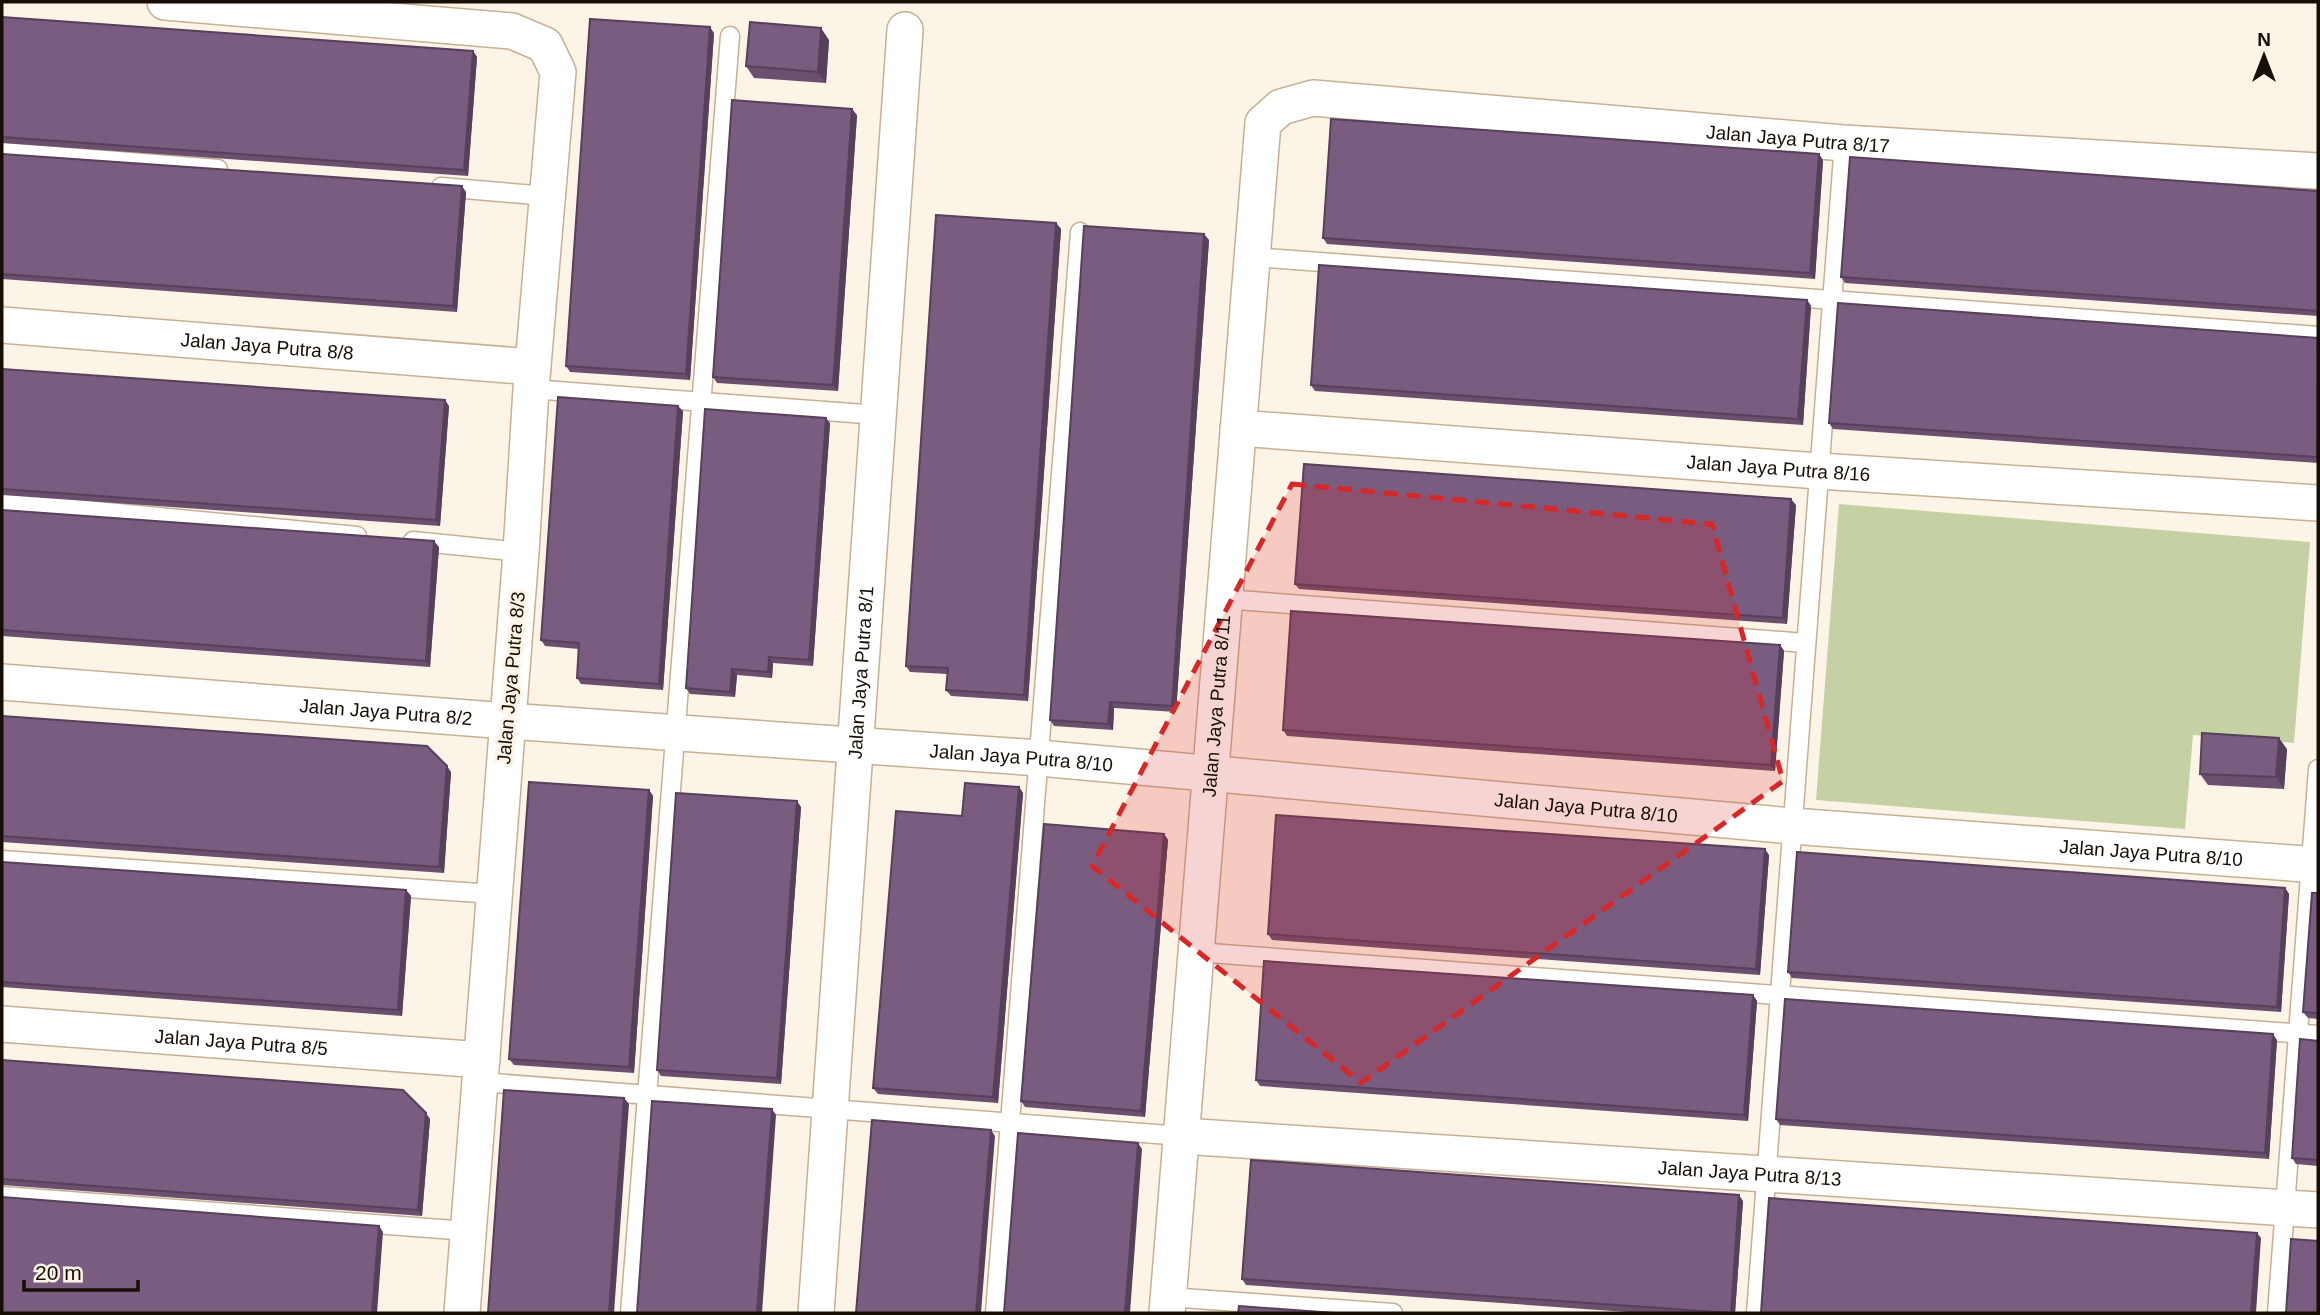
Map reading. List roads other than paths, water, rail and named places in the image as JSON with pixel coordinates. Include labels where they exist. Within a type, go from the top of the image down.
[{"type":"street","name":"Jalan Jaya Putra 8/3","points":[[164,2],[512,32],[545,45],[558,72],[532,378],[462,1313]]},
{"type":"street","name":"Jalan Jaya Putra 8/1","points":[[816,1313],[905,30]]},
{"type":"street","name":"Jalan Jaya Putra 8/17","points":[[1281,107],[1313,98],[1844,143],[2318,171]]},
{"type":"street","name":"Jalan Jaya Putra 8/11","points":[[1167,1305],[1263,123],[1281,107]]},
{"type":"street","name":"Jalan Jaya Putra 8/8","points":[[2,325],[532,378]]},
{"type":"street","name":"Jalan Jaya Putra 8/16","points":[[1238,428],[1819,471],[2318,503]]},
{"type":"street","name":"Jalan Jaya Putra 8/2","points":[[2,682],[855,745]]},
{"type":"street","name":"Jalan Jaya Putra 8/10","points":[[855,745],[1039,758],[1792,826],[2315,865]]},
{"type":"street","name":"Jalan Jaya Putra 8/5","points":[[2,1024],[481,1071]]},
{"type":"street","name":"Jalan Jaya Putra 8/13","points":[[1182,1136],[2302,1209]]},
{"type":"lane","points":[[630,1313],[730,36]]},
{"type":"lane","points":[[1756,1313],[1844,143]]},
{"type":"lane","points":[[2,152],[234,171]]},
{"type":"lane","points":[[425,186],[547,196]]},
{"type":"lane","points":[[995,1313],[1080,232]]},
{"type":"lane","points":[[1252,257],[2318,336]]},
{"type":"lane","points":[[532,378],[701,401],[878,415]]},
{"type":"lane","points":[[2,502],[371,537]]},
{"type":"lane","points":[[398,540],[521,552]]},
{"type":"lane","points":[[1224,599],[1806,643]]},
{"type":"lane","points":[[2277,1313],[2302,1209],[2298,1034],[2315,865],[2318,769]]},
{"type":"lane","points":[[2,860],[494,894]]},
{"type":"lane","points":[[1196,952],[2318,1035]]},
{"type":"lane","points":[[481,1071],[647,1094],[1182,1136]]},
{"type":"lane","points":[[2,1196],[468,1231]]},
{"type":"lane","points":[[1167,1305],[1392,1313]]}]
